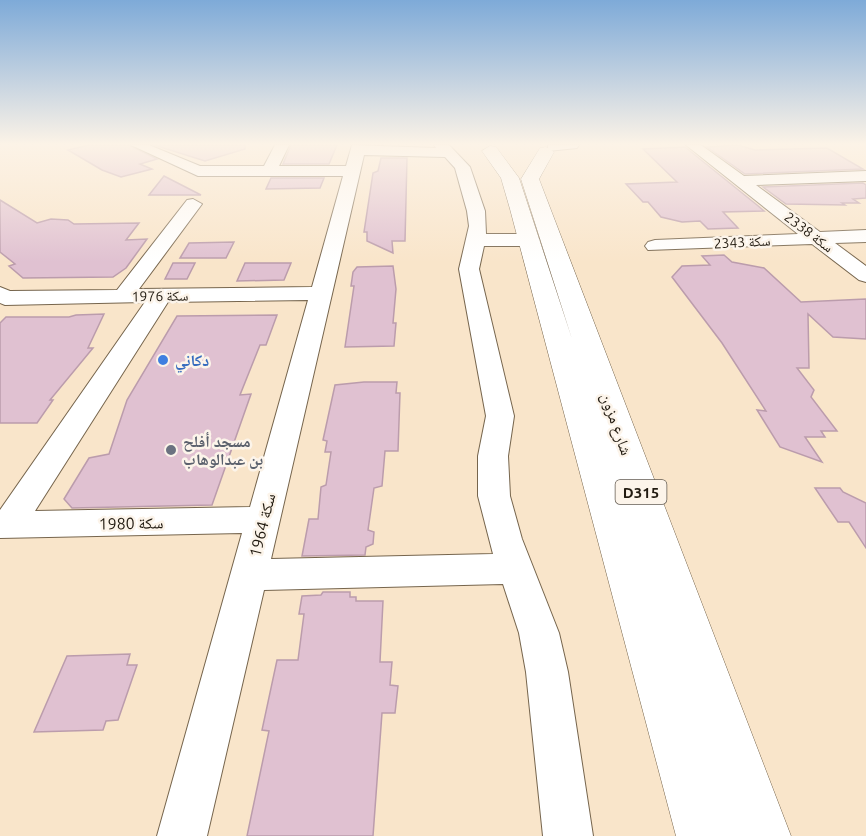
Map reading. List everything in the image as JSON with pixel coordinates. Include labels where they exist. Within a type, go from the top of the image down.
[{"type":"main road","name":"شارع مزون","points":[[512,184],[705,836]]},
{"type":"main road","name":"شارع مزون","points":[[532,184],[762,836]]},
{"type":"street","name":"سكة 1964","points":[[182,836],[350,184]]},
{"type":"street","points":[[468,184],[478,226],[469,269],[500,416],[493,462],[494,496],[515,569],[539,633],[547,672],[568,836]]},
{"type":"street","name":"سكة 2338","points":[[745,184],[866,276]]},
{"type":"street","points":[[123,296],[193,204]]},
{"type":"street","name":"سكة 2343","points":[[655,246],[866,236]]},
{"type":"street","points":[[476,240],[530,240]]},
{"type":"street","name":"سكة 1976","points":[[0,294],[5,298],[321,293]]},
{"type":"street","points":[[4,525],[161,296]]},
{"type":"street","name":"سكة 1980","points":[[4,525],[263,520]]},
{"type":"street","points":[[249,575],[515,569]]},
{"type":"building","points":[[158,184],[180,184],[201,195],[149,195]]},
{"type":"building","points":[[268,184],[322,184],[320,188],[266,189]]},
{"type":"building","points":[[371,184],[406,184],[405,241],[392,241],[393,253],[367,241],[367,232],[364,232]]},
{"type":"building","points":[[626,184],[731,184],[764,211],[723,212],[738,228],[708,229],[700,221],[682,222],[661,217],[648,202],[643,202]]},
{"type":"building","points":[[865,184],[866,198],[853,199],[859,203],[842,203],[845,205],[786,204],[763,187]]},
{"type":"building","points":[[0,200],[37,223],[51,219],[68,220],[74,224],[139,223],[126,240],[147,239],[126,268],[113,277],[23,278],[9,266],[15,264],[0,252]]},
{"type":"building","points":[[234,242],[226,258],[180,258],[189,243]]},
{"type":"building","points":[[724,255],[732,262],[764,268],[801,302],[866,299],[866,339],[833,337],[808,314],[809,368],[797,368],[814,390],[811,397],[837,431],[821,431],[825,437],[805,437],[822,462],[780,447],[757,410],[766,411],[722,343],[672,277],[682,266],[710,265],[702,256]]},
{"type":"building","points":[[173,263],[195,263],[187,279],[165,279]]},
{"type":"building","points":[[245,263],[291,263],[284,280],[237,281]]},
{"type":"building","points":[[393,266],[396,289],[393,323],[396,323],[394,346],[345,347],[354,286],[351,286],[353,272],[357,267]]},
{"type":"building","points":[[104,314],[88,348],[93,348],[50,400],[53,400],[37,423],[0,423],[0,323],[6,317],[69,317]]},
{"type":"building","name":"مسجد أفلح بن عبدالوهاب","points":[[277,315],[266,345],[260,345],[240,395],[251,394],[212,505],[72,508],[64,499],[89,458],[109,454],[127,400],[177,316]]},
{"type":"building","points":[[397,382],[396,393],[400,393],[398,451],[385,451],[382,486],[374,488],[368,530],[374,532],[373,544],[366,547],[365,555],[302,556],[309,519],[318,519],[321,487],[326,485],[331,452],[325,452],[327,441],[323,440],[335,385]]},
{"type":"building","points":[[815,488],[840,488],[843,492],[866,503],[866,548],[849,522],[838,522]]},
{"type":"building","points":[[323,592],[350,592],[350,597],[356,597],[356,601],[383,601],[380,662],[392,662],[390,685],[398,686],[395,713],[382,713],[373,836],[247,836],[269,731],[262,730],[277,660],[298,660],[304,614],[299,614],[302,596],[321,595]]},
{"type":"building","points":[[130,654],[127,665],[137,665],[118,720],[106,721],[103,730],[34,732],[67,656]]},
{"type":"place","name":"دكاني","points":[[163,360]]},
{"type":"place","name":"مسجد أفلح بن عبدالوهاب","points":[[171,450]]}]
